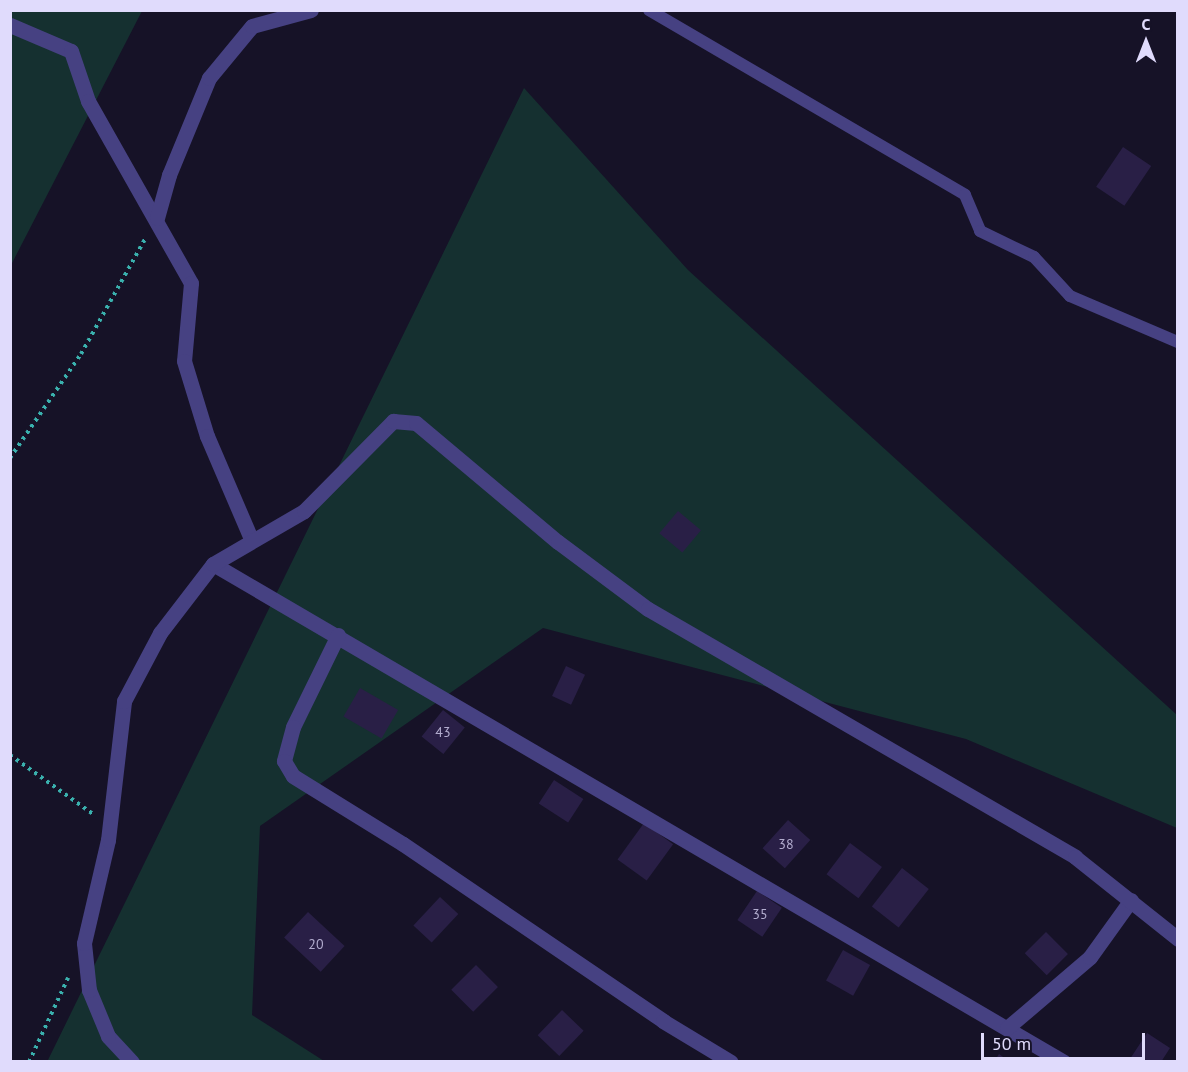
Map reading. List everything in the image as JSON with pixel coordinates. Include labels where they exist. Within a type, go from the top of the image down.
[{"type":"street","points":[[157,218],[169,175],[209,78],[252,26],[311,10]]},
{"type":"street","points":[[10,25],[71,51],[88,101],[157,218],[190,283],[184,362],[207,436],[252,541]]},
{"type":"street","points":[[132,1062],[108,1036],[89,990],[84,943],[110,826],[124,701],[160,633],[213,564],[304,511],[393,421],[416,423],[558,542],[648,609],[1075,857],[1178,939]]},
{"type":"street","points":[[213,564],[338,635],[1064,1062]]},
{"type":"street","points":[[338,635],[293,727],[284,761],[293,776],[403,844],[663,1021],[732,1062]]},
{"type":"street","points":[[1007,1028],[1090,957],[1131,900]]},
{"type":"lane","points":[[649,10],[965,195],[981,231],[1034,257],[1070,296],[1178,342]]},
{"type":"path","points":[[10,458],[81,354],[157,218]]},
{"type":"path","points":[[10,755],[110,826]]},
{"type":"path","points":[[29,1062],[70,974]]},
{"type":"green space","points":[[11,11],[142,11],[11,265]]},
{"type":"green space","points":[[524,88],[688,270],[1177,715],[1177,828],[966,739],[543,628],[260,826],[252,1015],[324,1061],[47,1062]]},
{"type":"building","points":[[1123,147],[1151,166],[1124,206],[1096,187]]},
{"type":"building","points":[[678,511],[701,530],[682,552],[659,533]]},
{"type":"building","points":[[566,666],[585,675],[571,705],[552,696]]},
{"type":"building","points":[[360,688],[398,710],[382,739],[344,717]]},
{"type":"building","points":[[443,710],[465,728],[443,754],[422,736]]},
{"type":"building","points":[[554,780],[583,799],[568,823],[539,803]]},
{"type":"building","points":[[788,820],[810,840],[785,868],[763,848]]},
{"type":"building","points":[[644,823],[673,844],[647,881],[618,859]]},
{"type":"building","points":[[850,843],[882,867],[858,898],[827,874]]},
{"type":"building","points":[[902,868],[929,889],[899,928],[872,907]]},
{"type":"building","points":[[757,891],[782,908],[762,937],[737,920]]},
{"type":"building","points":[[440,897],[458,914],[432,943],[413,926]]},
{"type":"building","points":[[308,912],[345,946],[321,972],[284,938]]},
{"type":"building","points":[[1046,932],[1068,954],[1047,975],[1025,953]]},
{"type":"building","points":[[843,950],[870,965],[853,996],[826,981]]},
{"type":"building","points":[[476,965],[498,987],[473,1012],[451,990]]},
{"type":"building","points":[[562,1010],[584,1031],[559,1056],[538,1035]]},
{"type":"building","points":[[1147,1033],[1170,1048],[1161,1062],[1128,1062]]},
{"type":"building","points":[[999,1054],[1010,1062],[994,1062]]}]
